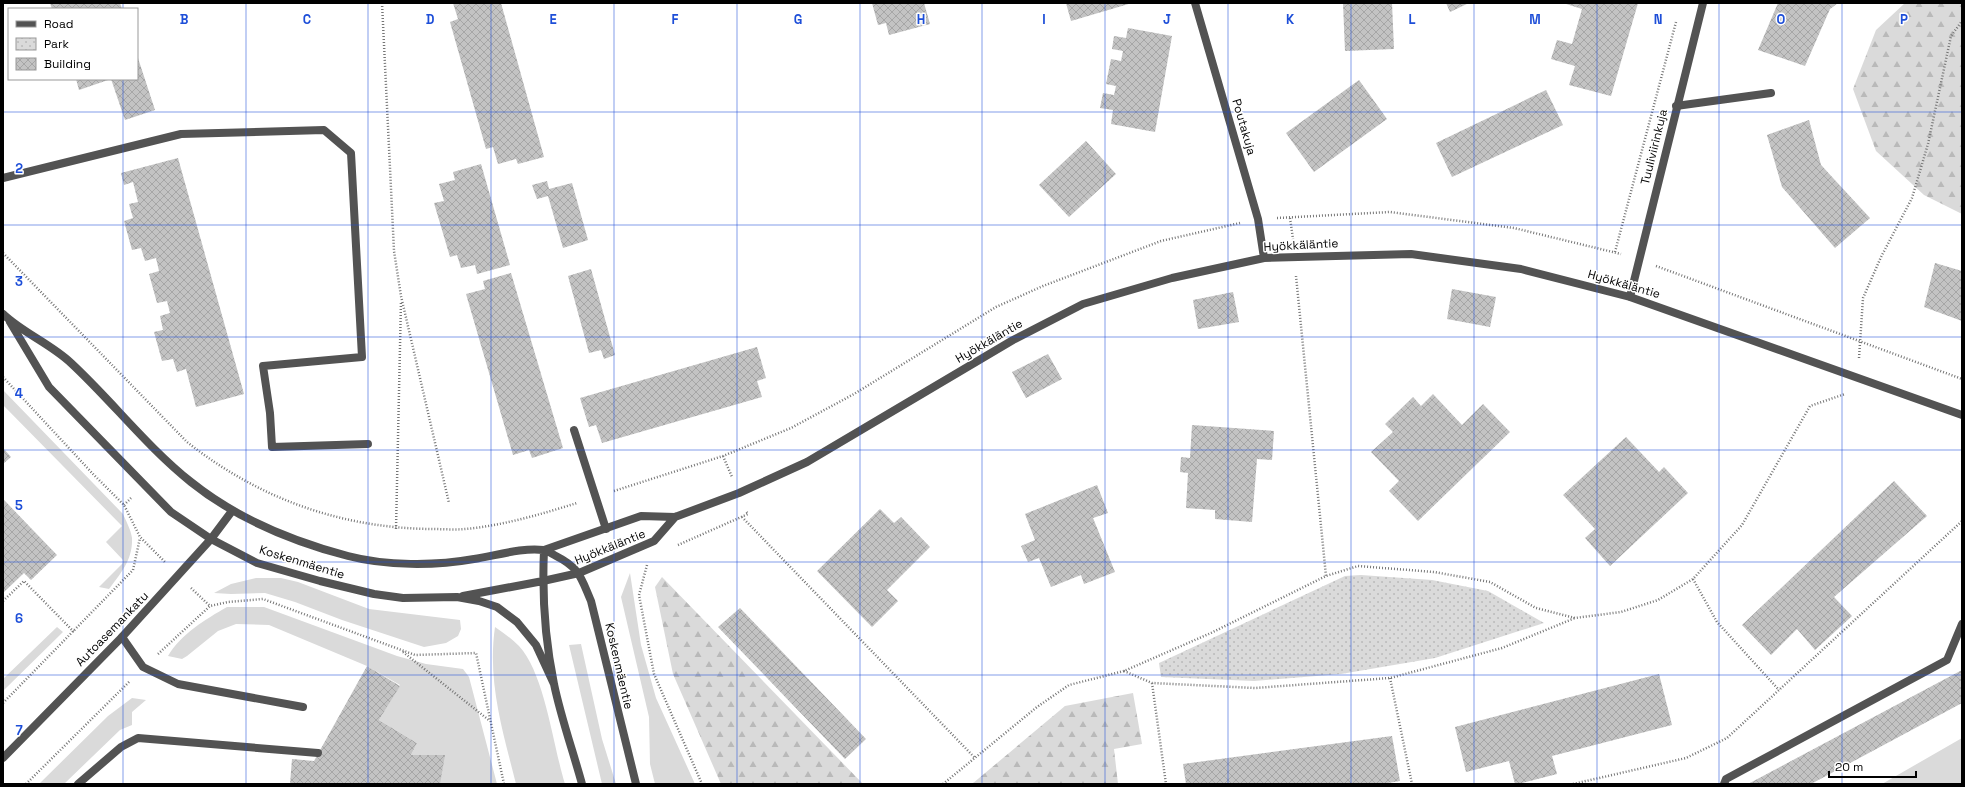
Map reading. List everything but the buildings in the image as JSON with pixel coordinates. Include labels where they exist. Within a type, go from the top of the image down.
[{"type":"street","name":"Poutakuja","points":[[1195,3],[1258,219],[1264,258]]},
{"type":"street","name":"Tuuliviirinkuja","points":[[1630,297],[1638,259],[1703,3]]},
{"type":"street","points":[[1676,106],[1771,92]]},
{"type":"street","points":[[3,178],[181,134],[324,130],[351,153],[362,357],[262,366],[270,413],[272,447],[368,444]]},
{"type":"street","name":"Hyökkäläntie","points":[[544,550],[641,516],[675,517],[739,493],[807,462],[1013,340],[1083,304],[1172,278],[1264,258],[1411,254],[1521,269],[1630,297],[1962,415]]},
{"type":"street","name":"Koskenmäentie","points":[[6,316],[70,361],[168,461],[190,481],[232,511],[274,532],[350,557],[383,562],[438,563],[528,550],[544,550],[566,561],[579,573],[591,601],[636,784]]},
{"type":"street","name":"Koskenmäentie","points":[[6,316],[49,387],[171,512],[211,539],[257,563],[320,582],[374,594],[403,598],[456,597],[479,601],[496,607],[517,622],[536,645],[554,684]]},
{"type":"street","points":[[574,430],[606,529]]},
{"type":"street","name":"Autoasemankatu","points":[[3,758],[122,637],[211,539],[232,511]]},
{"type":"street","name":"Hyökkäläntie","points":[[456,597],[543,582],[579,573],[654,542],[675,517]]},
{"type":"street","name":"Koskenmäentie","points":[[544,550],[543,582],[545,621],[554,684],[582,784]]},
{"type":"street","points":[[1724,784],[1726,779],[1947,660],[1962,624]]},
{"type":"street","points":[[122,637],[143,667],[178,684],[303,707]]},
{"type":"street","points":[[78,784],[121,747],[138,738],[318,753]]},
{"type":"path","points":[[382,3],[394,251],[401,296],[448,503]]},
{"type":"path","points":[[1615,252],[1677,18]]},
{"type":"path","points":[[1859,342],[1863,298],[1881,257],[1912,198],[1928,144],[1952,36],[1962,21]]},
{"type":"path","points":[[671,548],[748,514],[723,456],[791,428],[854,394],[996,307],[1043,286],[1162,241],[1258,219],[1390,212],[1514,228],[1615,252],[1638,259],[1962,379]]},
{"type":"path","points":[[1290,218],[1326,576]]},
{"type":"path","points":[[396,529],[401,296]]},
{"type":"path","points":[[3,376],[93,474],[124,505],[140,537],[133,570],[3,703]]},
{"type":"path","points":[[1124,671],[1152,683],[1255,688],[1390,678],[1502,648],[1574,618],[1622,612],[1658,600],[1693,579],[1742,525],[1810,406],[1844,394]]},
{"type":"path","points":[[742,517],[975,758]]},
{"type":"path","points":[[1573,784],[1686,758],[1727,738],[1962,521]]},
{"type":"path","points":[[649,557],[639,595],[654,674],[702,784]]},
{"type":"path","points":[[943,784],[1037,707],[1069,685],[1124,671],[1210,633],[1326,576],[1358,566],[1434,572],[1490,582],[1536,608],[1574,618]]},
{"type":"path","points":[[1693,579],[1717,622],[1780,690]]},
{"type":"path","points":[[3,601],[24,581],[74,632]]},
{"type":"path","points":[[26,784],[143,667],[210,606],[228,602],[264,599],[415,655],[476,653],[504,784]]},
{"type":"path","points":[[401,650],[491,721]]},
{"type":"path","points":[[1390,678],[1412,784]]},
{"type":"path","points":[[1152,683],[1166,784]]},
{"type":"green space","points":[[1905,3],[1962,3],[1962,214],[1924,195],[1876,151],[1853,89],[1876,30]]},
{"type":"green space","points":[[3,390],[123,514],[132,538],[131,553],[118,577],[109,589],[99,587],[123,563],[123,560],[106,542],[122,526],[3,405]]},
{"type":"green space","points":[[630,573],[641,645],[656,698],[695,784],[655,784],[650,764],[649,717],[621,597]]},
{"type":"green space","points":[[1361,575],[1432,580],[1488,591],[1544,623],[1435,658],[1341,674],[1254,681],[1161,677],[1159,663],[1345,576]]},
{"type":"green space","points":[[662,577],[863,784],[721,784],[673,674],[655,587]]},
{"type":"green space","points":[[256,578],[281,578],[298,582],[369,609],[460,620],[461,629],[458,636],[446,643],[424,647],[265,593],[214,593],[231,584]]},
{"type":"green space","points":[[227,607],[264,607],[397,656],[426,664],[463,669],[469,677],[497,784],[440,784],[411,755],[417,743],[379,720],[400,685],[367,666],[269,625],[236,624],[218,631],[182,659],[168,656],[173,648],[194,628]]},
{"type":"green space","points":[[57,627],[63,632],[3,691],[3,679]]},
{"type":"green space","points":[[495,627],[519,646],[528,658],[542,692],[565,784],[516,784],[502,726],[495,687],[493,647]]},
{"type":"green space","points":[[581,644],[602,739],[616,784],[602,784],[569,645]]},
{"type":"green space","points":[[1133,693],[1142,744],[1114,749],[1118,784],[972,784],[1065,706]]},
{"type":"green space","points":[[132,698],[146,700],[132,712],[132,725],[120,730],[64,784],[39,784],[108,716]]},
{"type":"green space","points":[[1962,738],[1962,784],[1882,784]]}]
